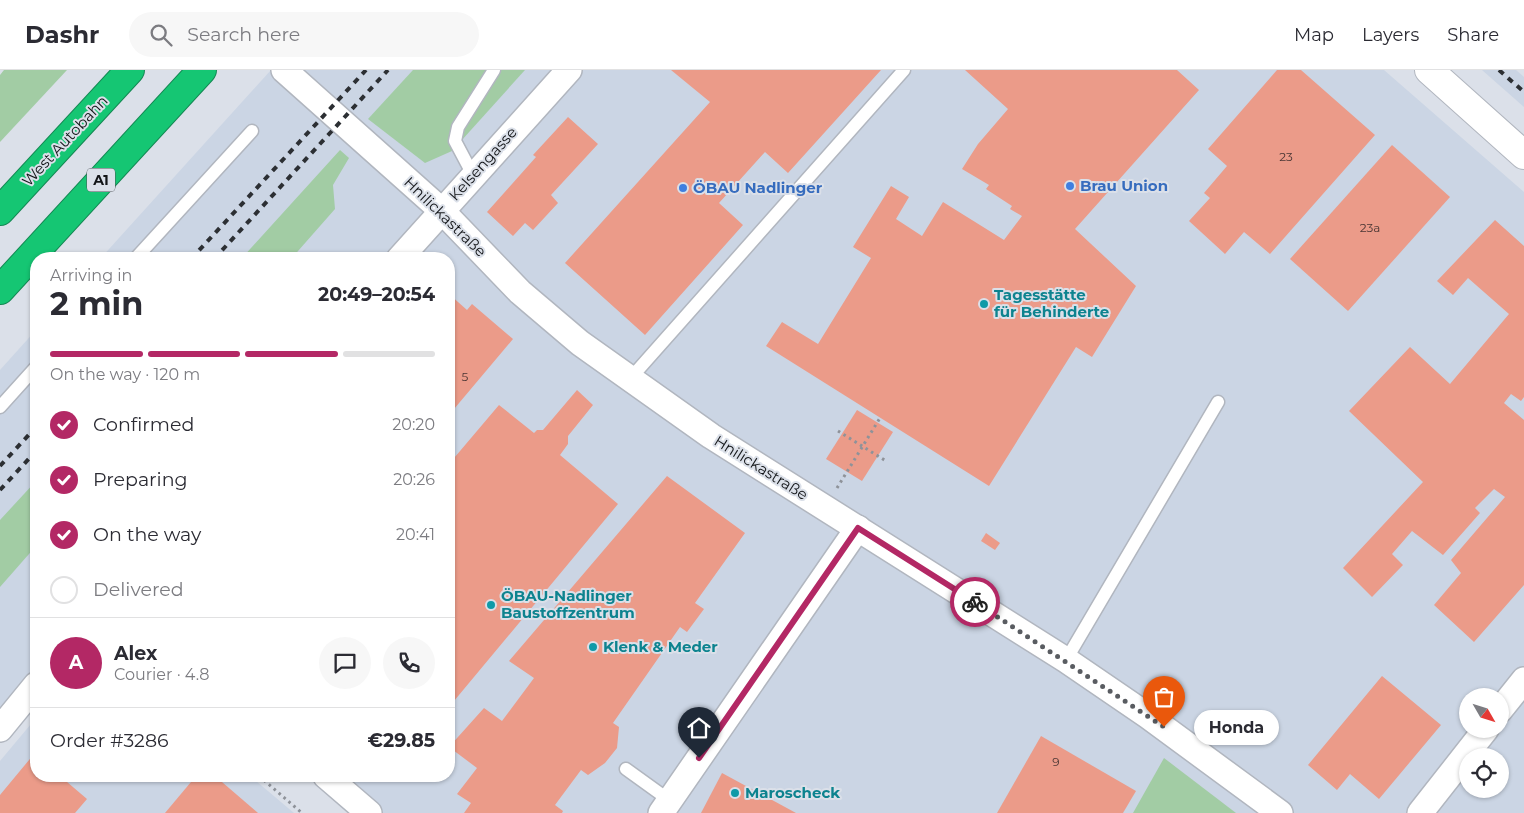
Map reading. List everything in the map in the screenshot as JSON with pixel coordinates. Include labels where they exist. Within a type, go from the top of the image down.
[{"type":"highway","name":"West Autobahn","points":[[0,211],[130,70]]},
{"type":"highway","name":"A1","points":[[35,252],[202,70]]},
{"type":"highway","name":"A1","points":[[0,290],[30,257]]},
{"type":"street","name":"Hnilickastraße","points":[[284,70],[441,210],[520,292],[572,337],[711,436],[1066,660],[1148,716],[1280,813]]},
{"type":"street","name":"Kelsengasse","points":[[405,252],[472,175],[569,70]]},
{"type":"street","points":[[1429,70],[1524,155]]},
{"type":"street","points":[[665,807],[858,528]]},
{"type":"street","points":[[1509,699],[1524,680]]},
{"type":"street","points":[[0,729],[30,692]]},
{"type":"street","points":[[1420,813],[1479,738]]},
{"type":"street","points":[[333,782],[369,813]]},
{"type":"lane","points":[[472,175],[455,141],[458,127],[494,70]]},
{"type":"lane","points":[[630,380],[904,70]]},
{"type":"lane","points":[[142,252],[252,131]]},
{"type":"lane","points":[[0,407],[30,374]]},
{"type":"lane","points":[[1066,660],[1218,402]]},
{"type":"lane","points":[[626,770],[665,807]]},
{"type":"path","points":[[825,508],[880,418]]},
{"type":"path","points":[[838,431],[886,462]]},
{"type":"path","points":[[266,782],[302,813]]},
{"type":"shaded area","points":[[271,70],[1384,70],[1524,192],[1524,813],[380,813],[343,782],[455,782],[455,252],[106,252]]},
{"type":"shaded area","points":[[1482,70],[1516,70],[1524,77],[1524,107]]},
{"type":"shaded area","points":[[30,337],[30,687],[0,721],[0,370]]},
{"type":"shaded area","points":[[30,725],[30,782],[257,782],[294,813],[0,813],[0,761]]},
{"type":"green space","points":[[4,70],[67,70],[0,142],[0,75]]},
{"type":"green space","points":[[413,70],[525,70],[452,151],[425,163],[368,119]]},
{"type":"green space","points":[[340,150],[349,158],[333,185],[335,209],[297,252],[247,252]]},
{"type":"green space","points":[[30,488],[30,553],[0,587],[0,520]]},
{"type":"green space","points":[[1164,758],[1236,813],[1133,813]]},
{"type":"building","name":"ÖBAU Nadlinger","points":[[671,70],[881,70],[788,173],[765,152],[719,203],[743,225],[645,335],[565,263],[710,102]]},
{"type":"building","name":"Tagesstätte für Behinderte","points":[[965,70],[1177,70],[1199,90],[1075,229],[1136,286],[1092,357],[1076,347],[989,486],[766,346],[782,322],[818,344],[871,258],[853,247],[891,186],[909,197],[896,219],[922,236],[943,202],[1004,240],[1022,216],[1010,209],[1012,206],[986,189],[989,185],[962,169],[978,144],[1008,109]]},
{"type":"building","points":[[1277,70],[1301,70],[1375,135],[1270,254],[1244,232],[1225,254],[1189,221],[1210,198],[1204,193],[1227,166],[1208,149]]},
{"type":"building","points":[[568,117],[598,144],[551,195],[558,203],[533,230],[525,223],[513,236],[487,212],[536,157],[533,155]]},
{"type":"building","points":[[1392,145],[1450,197],[1348,311],[1290,259]]},
{"type":"building","points":[[1495,220],[1524,246],[1524,397],[1521,401],[1511,394],[1504,403],[1524,420],[1524,585],[1474,642],[1434,605],[1461,573],[1451,560],[1505,497],[1494,489],[1475,508],[1480,513],[1443,555],[1412,531],[1392,554],[1403,565],[1372,597],[1343,568],[1423,482],[1349,411],[1410,347],[1450,384],[1509,314],[1468,278],[1453,295],[1437,281]]},
{"type":"building","points":[[455,299],[467,310],[472,304],[513,339],[455,408]]},
{"type":"building","name":"ÖBAU-Nadlinger Baustoffzentrum","points":[[577,390],[593,405],[568,436],[568,444],[560,455],[618,504],[455,700],[455,457],[499,405],[534,433],[537,430],[543,430]]},
{"type":"building","points":[[857,410],[893,432],[862,481],[826,459]]},
{"type":"building","name":"Klenk & Meder","points":[[667,476],[745,533],[695,603],[704,609],[687,632],[680,627],[613,723],[619,727],[617,748],[605,763],[588,775],[581,770],[555,805],[563,811],[562,813],[464,813],[471,803],[457,794],[477,768],[455,752],[455,740],[484,708],[502,721],[534,678],[509,661]]},
{"type":"building","points":[[986,533],[1000,543],[995,550],[981,541]]},
{"type":"building","points":[[1382,676],[1441,725],[1379,799],[1350,774],[1337,790],[1308,765]]},
{"type":"building","points":[[1041,736],[1136,791],[1123,813],[997,813]]},
{"type":"building","points":[[30,759],[30,782],[67,782],[87,799],[75,813],[0,813],[0,795]]},
{"type":"building","name":"Maroscheck","points":[[722,773],[796,813],[701,813]]},
{"type":"building","points":[[191,782],[222,782],[258,813],[165,813]]},
{"type":"railway","points":[[197,252],[366,70]]},
{"type":"railway","points":[[220,252],[388,70]]},
{"type":"railway","points":[[1499,70],[1524,92]]},
{"type":"railway","points":[[0,466],[30,434]]},
{"type":"railway","points":[[0,490],[30,458]]},
{"type":"way so far","points":[[975,602],[1016,627],[1164,727]]},
{"type":"place","name":"Brau Union","points":[[1070,186]]},
{"type":"place","name":"ÖBAU Nadlinger","points":[[683,188]]},
{"type":"place","name":"Tagesstätte für Behinderte","points":[[984,304]]},
{"type":"place","name":"ÖBAU-Nadlinger Baustoffzentrum","points":[[491,605]]},
{"type":"place","name":"Klenk & Meder","points":[[593,647]]},
{"type":"place","name":"Honda","points":[[1164,727]]},
{"type":"place","name":"Maroscheck","points":[[735,793]]},
{"type":"route","points":[[699,758],[858,528],[975,602]]}]
